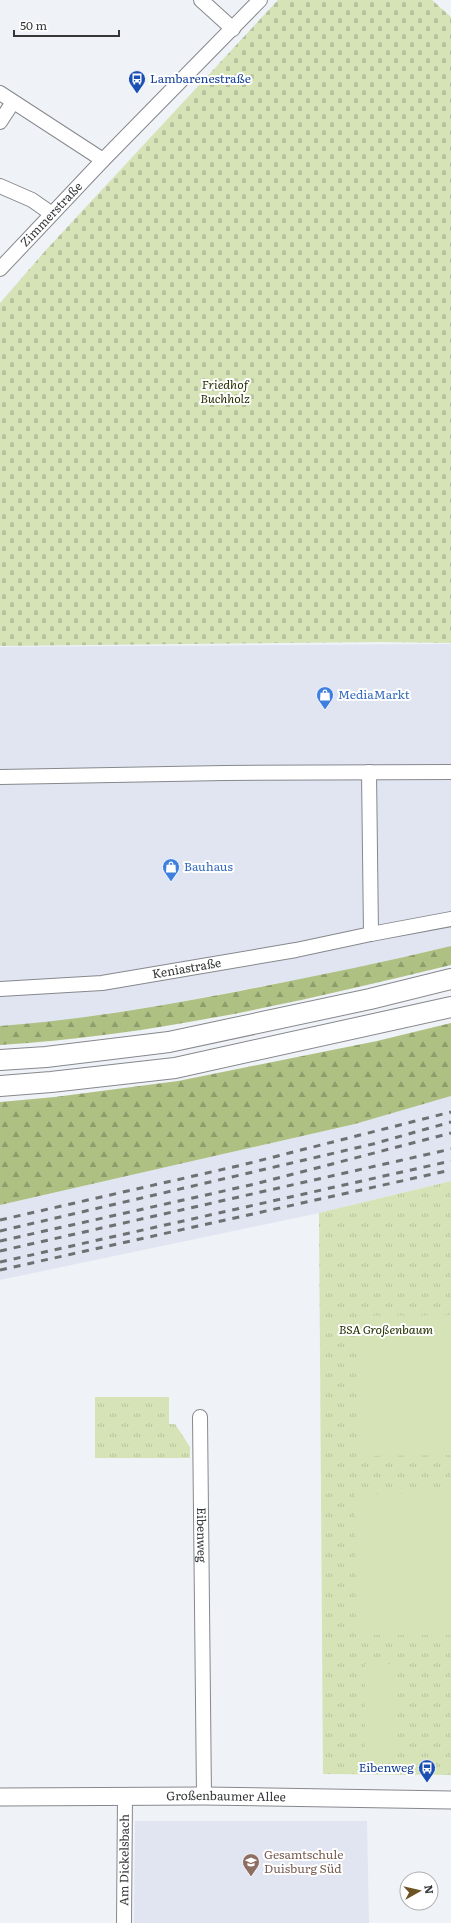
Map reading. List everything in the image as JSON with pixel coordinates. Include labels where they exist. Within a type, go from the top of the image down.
[{"type":"highway","points":[[0,1060],[46,1057],[169,1042],[370,999],[451,979]]},
{"type":"highway","points":[[0,1086],[51,1082],[175,1068],[451,1007]]},
{"type":"main road","name":"Großenbaumer Allee","points":[[0,1797],[204,1796],[451,1800]]},
{"type":"street","points":[[202,0],[233,29]]},
{"type":"street","name":"Zimmerstraße","points":[[0,269],[103,160],[260,0]]},
{"type":"street","points":[[0,93],[103,160]]},
{"type":"street","points":[[0,122],[13,102]]},
{"type":"street","points":[[0,186],[32,200],[52,214]]},
{"type":"street","points":[[368,772],[372,934]]},
{"type":"street","points":[[0,777],[451,772]]},
{"type":"street","name":"Keniastraße","points":[[0,988],[102,983],[280,953],[451,919]]},
{"type":"street","name":"Eibenweg","points":[[200,1417],[204,1796]]},
{"type":"street","name":"Am Dickelsbach","points":[[124,1923],[125,1796]]},
{"type":"shaded area","points":[[451,644],[451,946],[362,967],[164,1005],[44,1023],[0,1026],[0,647]]},
{"type":"shaded area","points":[[451,1096],[451,1181],[319,1213],[0,1280],[0,1205],[355,1124]]},
{"type":"shaded area","name":"Gesamtschule Duisburg Süd","points":[[135,1821],[367,1821],[369,1923],[134,1923]]},
{"type":"green space","name":"Friedhof Buchholz","points":[[278,0],[432,0],[451,17],[451,643],[381,642],[0,646],[0,303],[46,250]]},
{"type":"green space","points":[[451,946],[451,965],[283,1004],[114,1034],[0,1045],[0,1026],[91,1016],[181,1002],[320,975]]},
{"type":"green space","points":[[451,1023],[451,1096],[355,1124],[0,1205],[0,1102],[55,1097],[178,1081],[377,1041]]},
{"type":"green space","name":"BSA Großenbaum","points":[[451,1181],[451,1775],[323,1774],[319,1213]]},
{"type":"green space","points":[[451,1315],[451,1455],[357,1456],[356,1316]]},
{"type":"green space","points":[[95,1397],[169,1397],[169,1424],[175,1424],[190,1447],[190,1458],[95,1458]]},
{"type":"green space","points":[[451,1493],[451,1635],[356,1635],[355,1494]]},
{"type":"green space","points":[[365,1664],[393,1664],[393,1757],[365,1758]]},
{"type":"railway","points":[[0,1220],[242,1165],[451,1112]]},
{"type":"railway","points":[[0,1231],[373,1144],[451,1122]]},
{"type":"railway","points":[[0,1241],[255,1184],[451,1133]]},
{"type":"railway","points":[[0,1251],[451,1149]]},
{"type":"railway","points":[[0,1262],[451,1161]]},
{"type":"railway","points":[[0,1270],[451,1170]]},
{"type":"place","name":"Lambarenestraße","points":[[137,94]]},
{"type":"place","name":"MediaMarkt","points":[[325,710]]},
{"type":"place","name":"Bauhaus","points":[[171,882]]},
{"type":"place","name":"Eibenweg","points":[[427,1783]]},
{"type":"place","name":"Gesamtschule Duisburg Süd","points":[[251,1877]]}]
